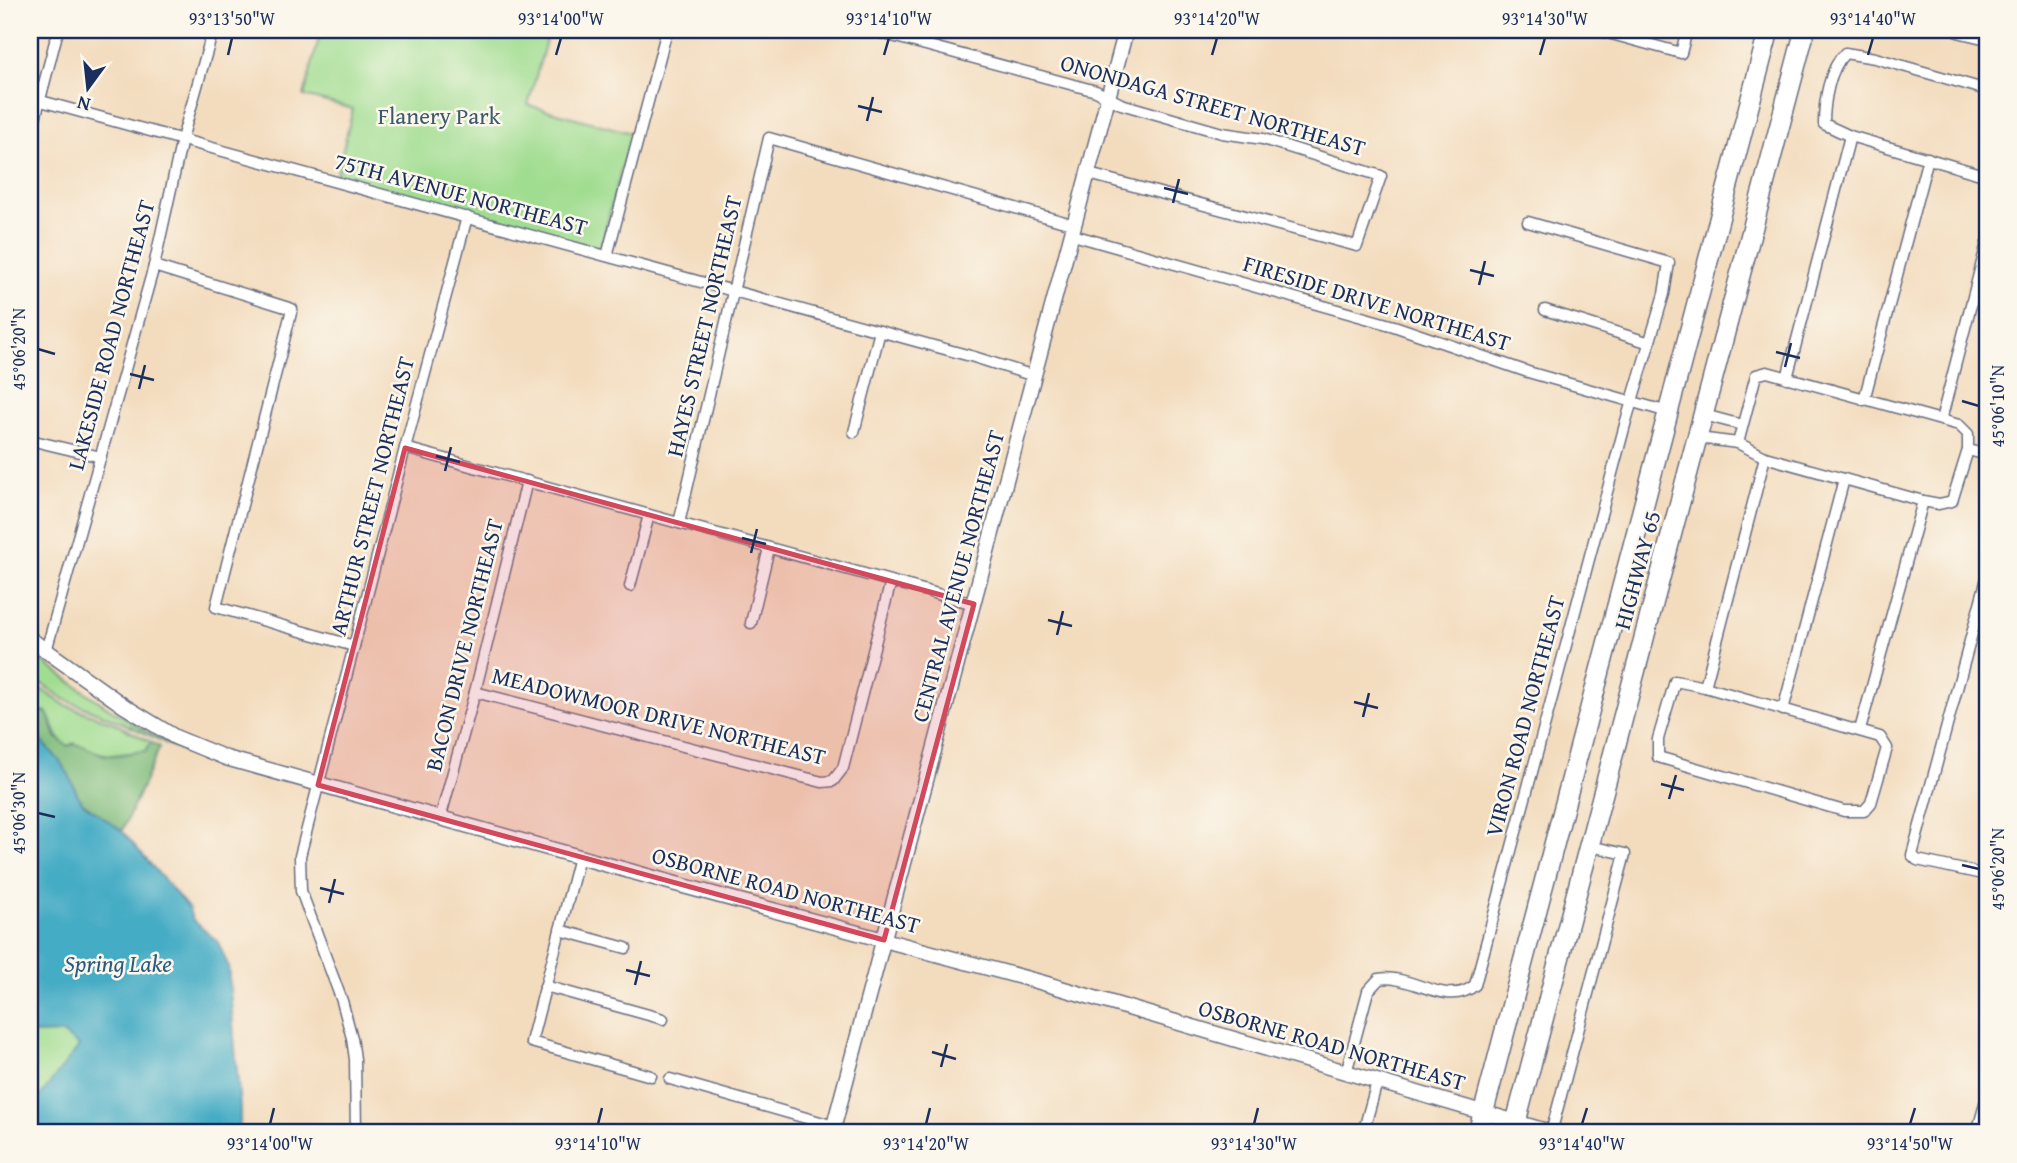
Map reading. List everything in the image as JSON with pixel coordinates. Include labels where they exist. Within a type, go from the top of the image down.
[{"type":"highway","name":"HIGHWAY 65","points":[[1478,1133],[1769,30]]},
{"type":"highway","name":"HIGHWAY 65","points":[[1514,1128],[1805,30]]},
{"type":"street","points":[[30,138],[35,99],[58,30]]},
{"type":"street","name":"LAKESIDE ROAD NORTHEAST","points":[[46,651],[154,266],[182,139],[213,30]]},
{"type":"street","points":[[607,256],[667,30]]},
{"type":"street","name":"ONONDAGA STREET NORTHEAST","points":[[870,30],[1096,92],[1121,104],[1222,133],[1264,139],[1381,176],[1357,246],[1088,174]]},
{"type":"street","name":"CENTRAL AVENUE NORTHEAST","points":[[833,1129],[1126,30]]},
{"type":"street","points":[[1597,30],[1681,53],[1687,30]]},
{"type":"street","points":[[1958,30],[1987,37]]},
{"type":"street","points":[[1987,90],[1875,58],[1845,53],[1837,62],[1824,108],[1824,124],[1850,136],[1987,176]]},
{"type":"street","name":"75TH AVENUE NORTHEAST","points":[[35,99],[880,331],[1034,376]]},
{"type":"street","points":[[1787,377],[1850,136]]},
{"type":"street","name":"FIRESIDE DRIVE NORTHEAST","points":[[769,138],[1394,326],[1528,372],[1668,412]]},
{"type":"street","name":"HAYES STREET NORTHEAST","points":[[679,523],[769,138]]},
{"type":"street","points":[[1864,400],[1928,158]]},
{"type":"street","name":"ARTHUR STREET NORTHEAST","points":[[356,1133],[355,1059],[352,1038],[342,1001],[301,891],[300,856],[467,217]]},
{"type":"street","name":"VIRON ROAD NORTHEAST","points":[[1346,1073],[1368,991],[1379,979],[1393,978],[1459,994],[1475,985],[1631,402],[1664,294],[1669,263],[1528,222]]},
{"type":"street","points":[[1941,420],[1987,243]]},
{"type":"street","points":[[154,266],[292,309],[216,607],[354,646]]},
{"type":"street","points":[[1545,310],[1650,343]]},
{"type":"street","points":[[854,432],[880,331]]},
{"type":"street","points":[[1698,438],[1738,443],[1765,457],[1939,504],[1952,501],[1968,450],[1968,434],[1959,425],[1767,372],[1756,376],[1738,443]]},
{"type":"street","points":[[1704,415],[1742,425]]},
{"type":"street","points":[[30,440],[101,457]]},
{"type":"street","points":[[405,448],[974,604]]},
{"type":"street","points":[[1968,450],[1987,456]]},
{"type":"street","points":[[1705,687],[1765,457]]},
{"type":"street","points":[[1783,710],[1843,479]]},
{"type":"street","name":"BACON DRIVE NORTHEAST","points":[[440,819],[475,692],[527,481]]},
{"type":"street","points":[[1860,730],[1923,501]]},
{"type":"street","points":[[630,586],[649,515]]},
{"type":"street","points":[[751,623],[769,548]]},
{"type":"street","points":[[1987,578],[1912,855],[1917,860],[1985,875],[1987,859]]},
{"type":"street","name":"MEADOWMOOR DRIVE NORTHEAST","points":[[475,692],[822,782],[833,781],[843,768],[891,581]]},
{"type":"street","name":"OSBORNE ROAD NORTHEAST","points":[[30,639],[124,706],[175,737],[226,758],[1040,982],[1483,1114],[1514,1128],[1552,1133]]},
{"type":"street","points":[[1675,681],[1783,710],[1880,737],[1886,748],[1871,803],[1864,811],[1844,811],[1658,757],[1658,739],[1675,681]]},
{"type":"street","points":[[1552,1133],[1625,854],[1590,846]]},
{"type":"street","points":[[579,857],[531,1042],[650,1076]]},
{"type":"street","points":[[560,930],[626,948]]},
{"type":"street","points":[[545,986],[663,1018]]},
{"type":"street","points":[[670,1079],[833,1129]]},
{"type":"street","points":[[1363,1133],[1377,1082]]},
{"type":"street","points":[[1979,1133],[1987,1104]]},
{"type":"highlighted area","points":[[405,448],[974,604],[884,940],[318,785]]},
{"type":"green space","name":"Flanery Park","points":[[321,30],[549,30],[528,105],[631,133],[601,245],[594,248],[336,177],[353,109],[304,96]]},
{"type":"green space","points":[[30,652],[111,709],[153,735],[198,756],[199,759],[121,722],[66,700],[30,676]]},
{"type":"green space","points":[[30,682],[65,705],[114,723],[151,742],[146,751],[112,755],[94,752],[74,743],[67,746],[59,738],[45,711],[30,710]]},
{"type":"green space","points":[[30,710],[47,713],[56,737],[67,746],[82,746],[105,755],[146,751],[151,742],[160,747],[122,831],[83,803],[59,760],[30,728]]},
{"type":"green space","points":[[62,1033],[80,1046],[30,1109],[30,1034]]},
{"type":"water","name":"Spring Lake","points":[[30,728],[59,760],[83,803],[122,831],[189,909],[192,919],[218,942],[228,966],[240,1107],[237,1133],[30,1133],[30,1109],[79,1046],[62,1033],[30,1034]]}]
